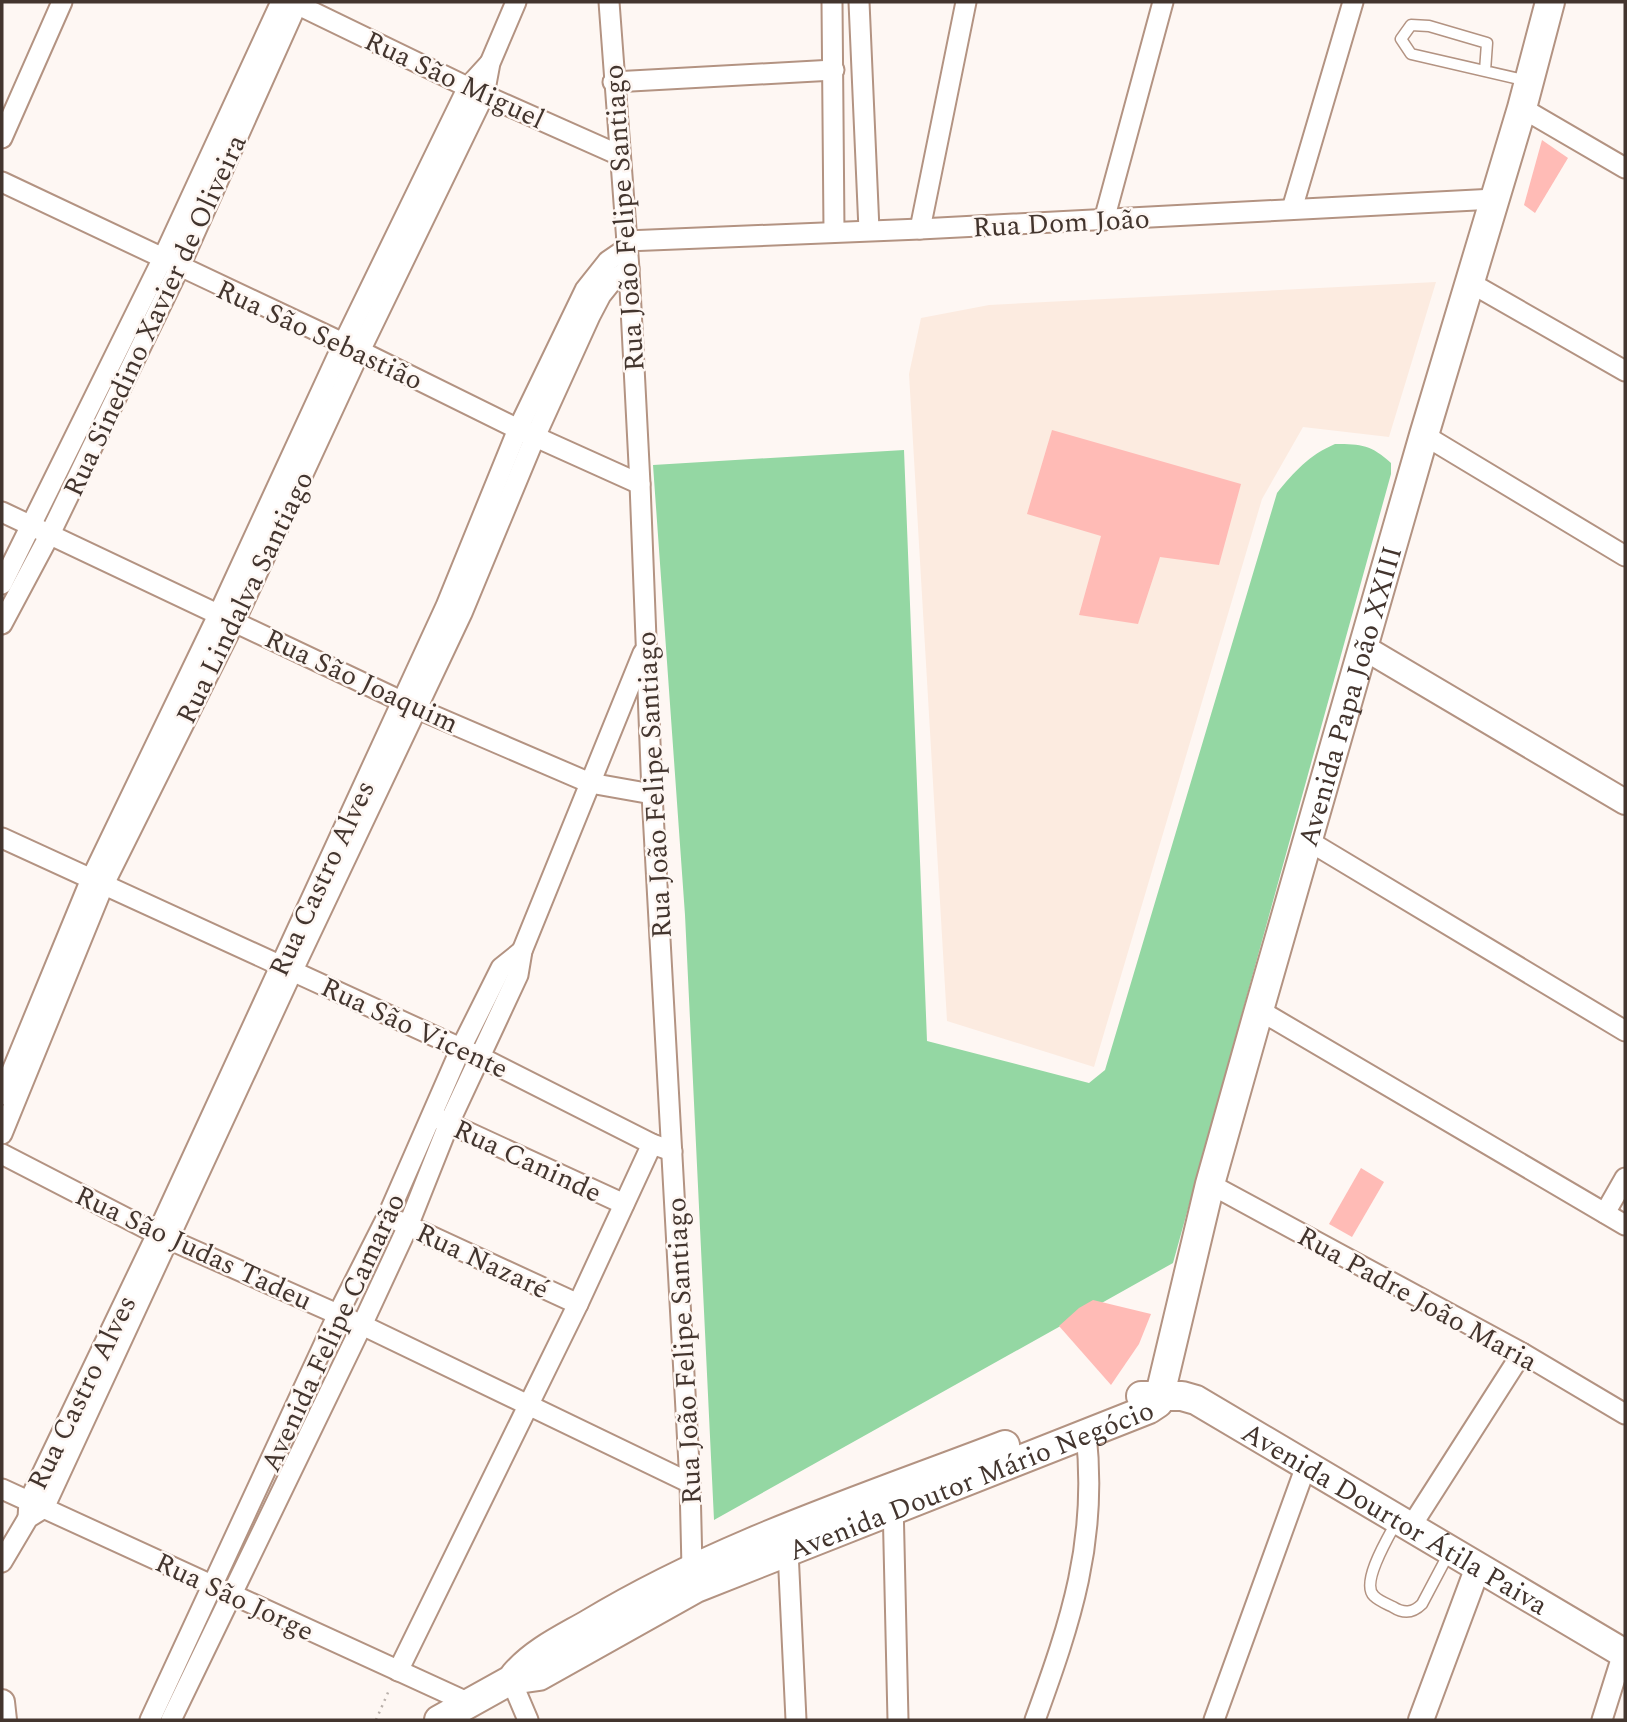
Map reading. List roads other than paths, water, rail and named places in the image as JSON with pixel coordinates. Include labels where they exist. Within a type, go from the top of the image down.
[{"type":"main road","name":"Avenida Papa João XXIII","points":[[1160,1395],[1210,1184],[1424,435],[1526,95],[1550,2]]},
{"type":"main road","name":"Avenida Doutor Mário Negócio","points":[[439,1720],[511,1680],[539,1676],[696,1588],[788,1551],[893,1500],[1132,1397],[1160,1395],[1154,1407],[1086,1433],[893,1500],[692,1568],[618,1606],[528,1660],[511,1680]]},
{"type":"main road","name":"Avenida Dourtor Átila Paiva","points":[[1160,1395],[1196,1400],[1624,1653]]},
{"type":"street","points":[[2,138],[62,2]]},
{"type":"street","name":"Rua São Miguel","points":[[292,2],[476,91],[619,155]]},
{"type":"street","name":"Rua Sinedino Xavier de Oliveira","points":[[2,624],[50,534],[292,2]]},
{"type":"street","name":"Rua Lindalva Santiago","points":[[2,1095],[98,881],[227,617],[351,348],[490,63],[516,2]]},
{"type":"street","name":"Rua João Felipe Santiago","points":[[609,2],[629,269],[652,794],[690,1483],[692,1568]]},
{"type":"street","points":[[832,2],[834,231]]},
{"type":"street","points":[[859,2],[869,230]]},
{"type":"street","points":[[920,229],[966,2]]},
{"type":"street","points":[[1104,220],[1163,2]]},
{"type":"street","points":[[1292,209],[1353,2]]},
{"type":"street","points":[[613,82],[834,70]]},
{"type":"street","points":[[1526,95],[1625,168]]},
{"type":"street","name":"Rua São Sebastião","points":[[2,182],[526,433],[640,484]]},
{"type":"street","name":"Rua Dom João","points":[[626,244],[834,231],[1495,200]]},
{"type":"street","name":"Rua Castro Alves","points":[[2,1562],[34,1509],[164,1237],[454,610],[585,290],[608,261],[626,244]]},
{"type":"street","name":"Rua Sinedino Xavier de Oliveira","points":[[2,584],[171,264]]},
{"type":"street","name":"Rua Castro Alves","points":[[526,433],[595,306],[613,280],[629,269]]},
{"type":"street","points":[[1469,282],[1625,371]]},
{"type":"street","points":[[1424,435],[1625,555]]},
{"type":"street","name":"Rua São Joaquim","points":[[2,512],[410,705],[590,783],[652,794]]},
{"type":"street","name":"Avenida Felipe Camarão","points":[[171,1720],[222,1590],[338,1314],[440,1120],[480,1057],[518,975],[522,951],[646,645]]},
{"type":"street","points":[[1363,646],[1625,802]]},
{"type":"street","name":"Rua São Vicente","points":[[2,838],[461,1048],[672,1151]]},
{"type":"street","points":[[1307,840],[1625,1031]]},
{"type":"street","name":"Rua Lindalva Santiago","points":[[2,1135],[98,881]]},
{"type":"street","name":"Avenida Felipe Camarão","points":[[150,1720],[362,1325],[408,1226],[461,1048],[501,968],[522,951]]},
{"type":"street","points":[[1259,1010],[1625,1225]]},
{"type":"street","name":"Rua Caninde","points":[[440,1120],[624,1204]]},
{"type":"street","name":"Rua João Felipe Santiago","points":[[398,1671],[578,1304],[652,1143]]},
{"type":"street","name":"Rua São Judas Tadeu","points":[[2,1154],[164,1237],[362,1325],[690,1483]]},
{"type":"street","points":[[1605,1213],[1625,1178]]},
{"type":"street","name":"Rua Padre João Maria","points":[[1210,1184],[1522,1353],[1625,1413]]},
{"type":"street","name":"Rua Nazaré","points":[[388,1215],[578,1304]]},
{"type":"street","points":[[1404,1524],[1522,1353]]},
{"type":"street","points":[[1035,1720],[1074,1604],[1086,1548],[1090,1469],[1086,1433]]},
{"type":"street","points":[[1214,1720],[1306,1466]]},
{"type":"street","name":"Rua São Jorge","points":[[2,1489],[34,1509],[222,1590],[469,1703]]},
{"type":"street","points":[[893,1500],[898,1720]]},
{"type":"street","points":[[788,1551],[796,1720]]},
{"type":"street","points":[[1421,1720],[1478,1567]]},
{"type":"street","points":[[1602,1720],[1624,1653]]},
{"type":"street","points":[[511,1680],[527,1720]]},
{"type":"street","points":[[2,1702],[4,1720]]},
{"type":"lane","points":[[1485,71],[1488,43],[1429,26],[1411,25],[1401,39],[1411,54],[1485,71],[1526,95]]},
{"type":"lane","points":[[1404,1524],[1369,1582],[1374,1596],[1400,1611],[1409,1612],[1422,1604],[1450,1551]]}]
